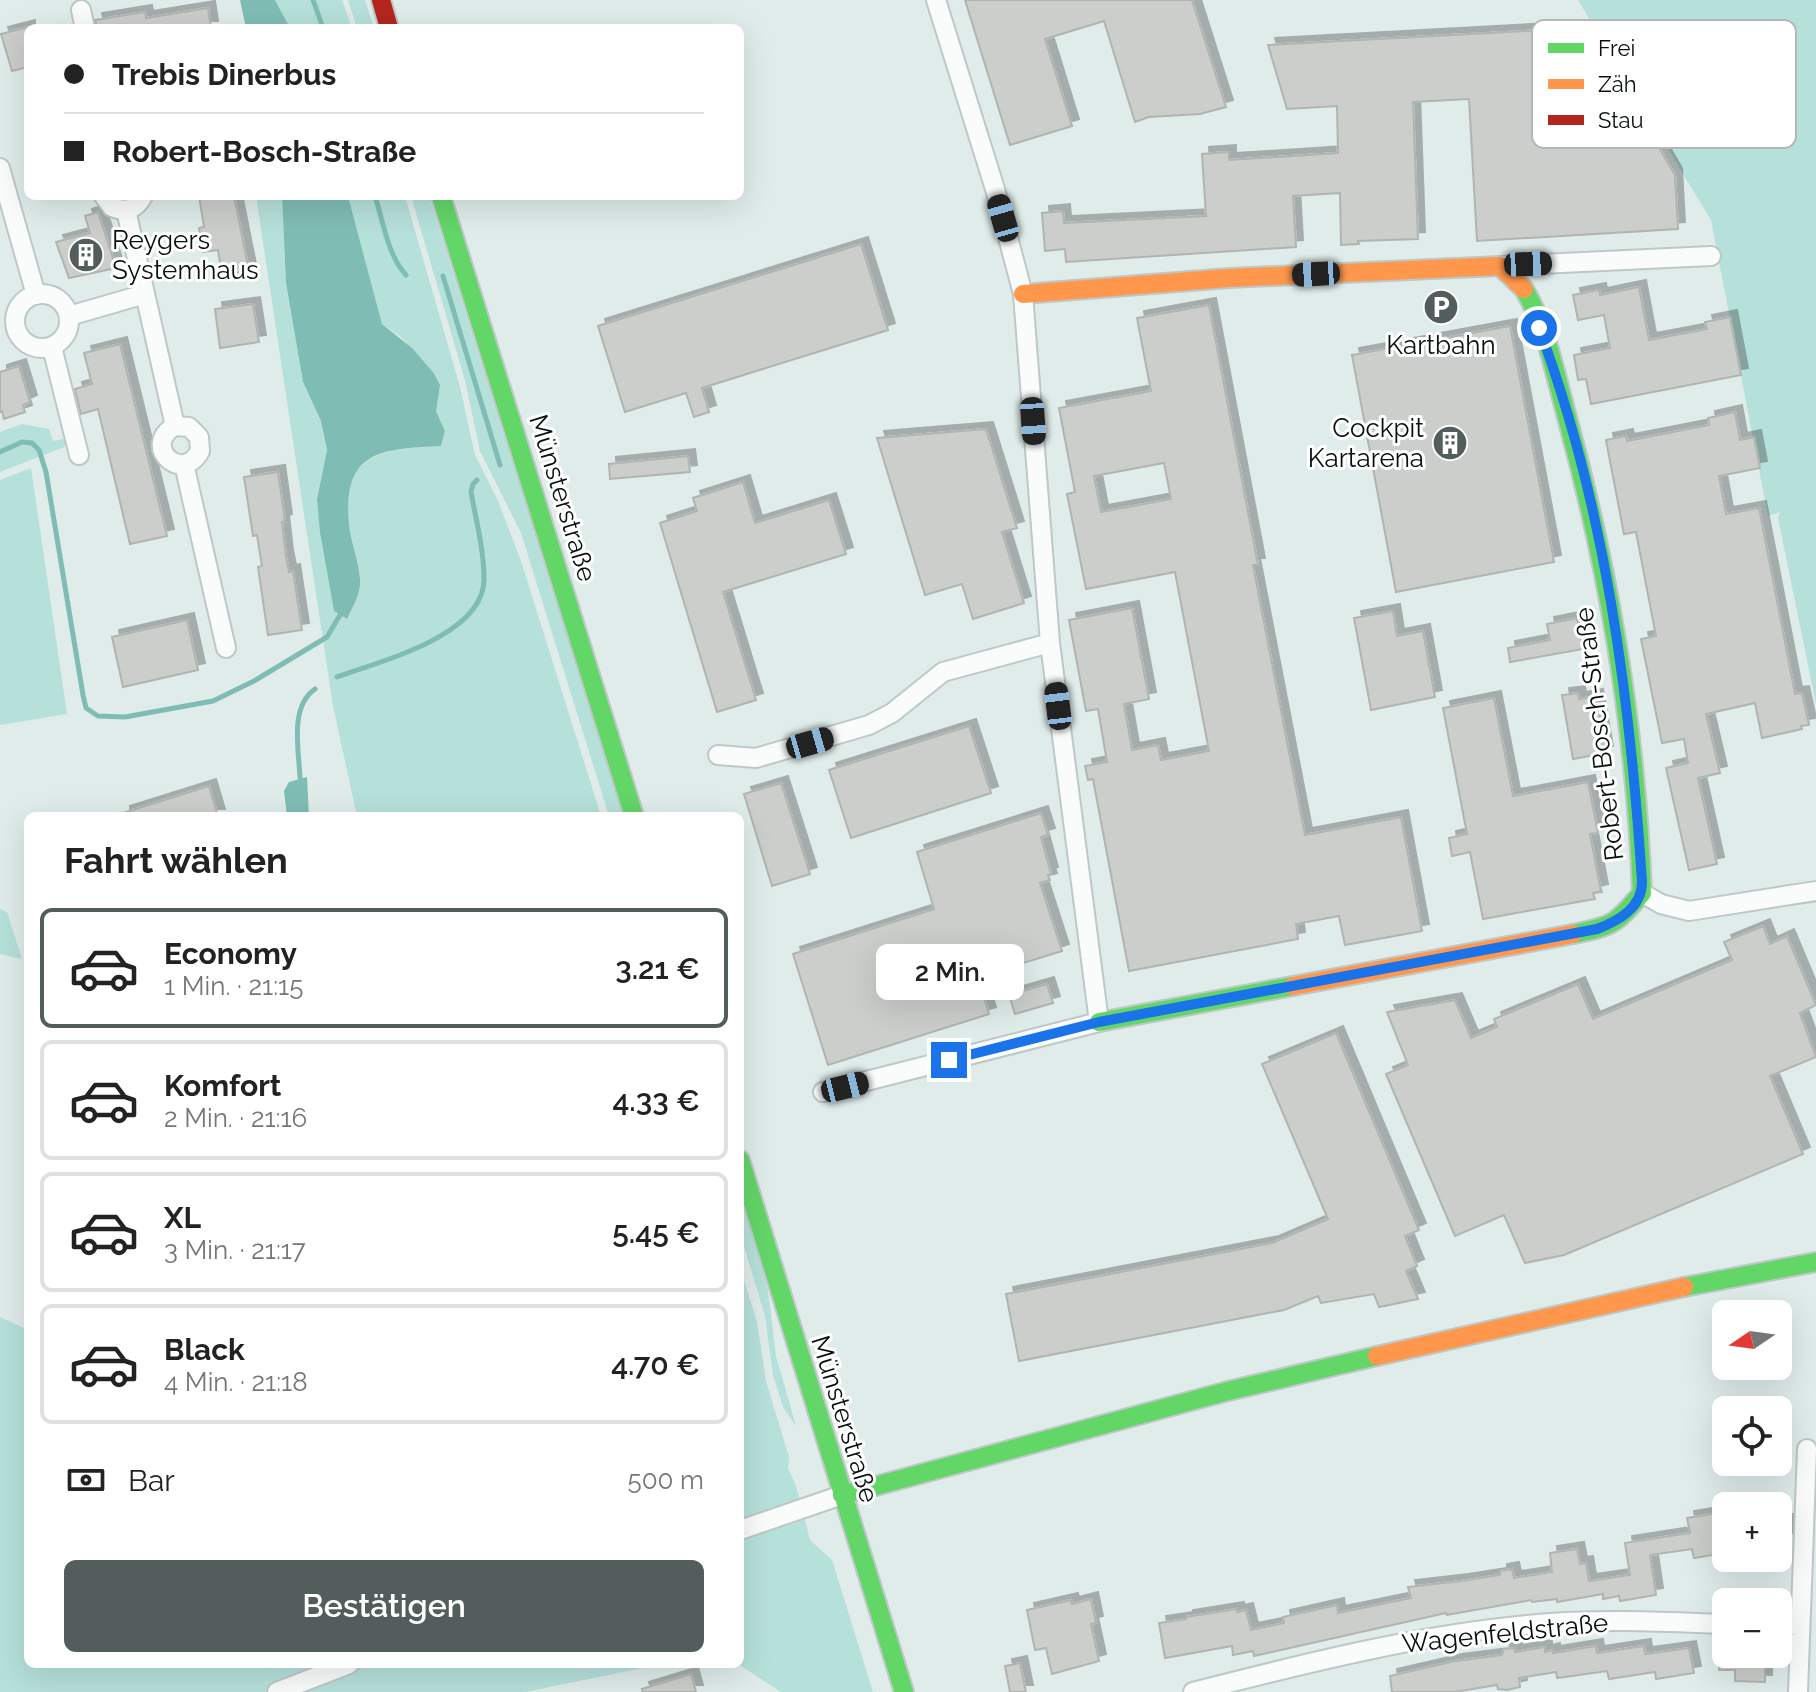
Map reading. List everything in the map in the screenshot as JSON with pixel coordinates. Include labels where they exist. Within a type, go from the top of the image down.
[{"type":"main road","points":[[381,0],[388,24]]},
{"type":"main road","name":"Münsterstraße","points":[[442,200],[633,812]]},
{"type":"main road","points":[[1023,294],[1229,278],[1500,266]]},
{"type":"main road","name":"Robert-Bosch-Straße","points":[[1099,1022],[1597,929],[1618,921],[1642,893],[1626,695],[1584,478],[1549,355],[1524,288],[1500,266]]},
{"type":"main road","name":"Münsterstraße","points":[[744,1173],[904,1692]]},
{"type":"main road","points":[[842,1495],[1228,1391],[1636,1296],[1816,1262]]},
{"type":"street","points":[[936,0],[995,189],[1023,294],[1050,643],[1099,1022]]},
{"type":"street","points":[[0,168],[36,295]]},
{"type":"street","points":[[107,200],[112,207],[126,210],[133,208],[140,200]]},
{"type":"street","points":[[126,210],[175,426]]},
{"type":"street","points":[[1500,266],[1711,256]]},
{"type":"street","points":[[45,294],[60,301],[69,316],[66,334],[52,347],[30,346],[8,332],[16,311],[28,298],[36,295],[45,294]]},
{"type":"street","points":[[69,316],[145,294]]},
{"type":"street","points":[[52,347],[79,455]]},
{"type":"street","points":[[182,425],[195,431],[201,444],[196,457],[184,464],[167,458],[162,448],[165,435],[175,426],[182,425]]},
{"type":"street","points":[[184,464],[226,648]]},
{"type":"street","points":[[718,755],[756,758],[869,725],[892,713],[943,672],[1050,643]]},
{"type":"street","points":[[1642,893],[1661,904],[1689,911],[1816,891]]},
{"type":"street","name":"Robert-Bosch-Straße","points":[[823,1092],[1099,1022]]},
{"type":"street","points":[[1798,1692],[1805,1614],[1807,1449]]},
{"type":"street","points":[[744,1529],[842,1495]]},
{"type":"street","name":"Wagenfeldstraße","points":[[1193,1692],[1413,1640],[1477,1631],[1550,1623],[1712,1624]]},
{"type":"street","points":[[277,1692],[339,1668]]},
{"type":"shaded area","points":[[240,0],[275,0],[288,24],[245,24]]},
{"type":"shaded area","points":[[275,0],[342,0],[351,24],[288,24]]},
{"type":"shaded area","points":[[348,0],[365,0],[373,24],[356,24]]},
{"type":"shaded area","points":[[1578,0],[1816,0],[1816,704],[1778,518],[1780,512],[1768,516],[1711,220],[1667,148],[1796,148],[1796,20],[1590,20]]},
{"type":"shaded area","points":[[257,200],[282,200],[286,283],[303,382],[321,421],[327,450],[317,499],[334,611],[347,619],[360,582],[347,503],[350,484],[357,470],[383,453],[441,446],[445,431],[436,411],[433,372],[401,337],[382,324],[349,200],[406,200],[460,387],[475,455],[498,501],[521,561],[600,812],[356,812],[333,706]]},
{"type":"shaded area","points":[[282,200],[349,200],[382,324],[412,348],[440,385],[436,411],[445,431],[441,446],[400,449],[370,458],[359,468],[352,481],[348,500],[349,525],[360,584],[347,619],[334,611],[317,499],[327,450],[321,421],[303,382],[286,283]]},
{"type":"shaded area","points":[[412,200],[430,200],[622,812],[608,812],[521,533],[480,451],[465,380]]},
{"type":"shaded area","points":[[22,424],[49,429],[53,441],[68,440],[64,447],[0,472],[0,432]]},
{"type":"shaded area","points":[[31,468],[67,714],[0,725],[0,480]]},
{"type":"shaded area","points":[[307,777],[309,812],[287,812],[284,791],[289,782]]},
{"type":"shaded area","points":[[0,909],[7,912],[22,959],[0,954]]},
{"type":"shaded area","points":[[744,1205],[768,1290],[776,1356],[796,1426],[783,1407],[773,1375],[765,1316],[744,1246]]},
{"type":"shaded area","points":[[744,1280],[757,1322],[766,1381],[789,1457],[788,1468],[810,1540],[832,1560],[873,1692],[781,1692],[744,1668]]},
{"type":"shaded area","points":[[0,1317],[24,1328],[24,1668],[643,1668],[525,1692],[0,1692]]},
{"type":"building","points":[[965,0],[1192,0],[1226,107],[1200,114],[1149,117],[1135,122],[1104,21],[1045,39],[1072,126],[1010,145]]},
{"type":"building","points":[[208,8],[210,24],[96,24],[95,20],[145,12],[146,18]]},
{"type":"building","points":[[24,28],[24,68],[12,71],[1,34]]},
{"type":"building","points":[[1532,31],[1532,148],[1659,148],[1675,175],[1678,229],[1477,241],[1469,99],[1413,102],[1418,239],[1358,241],[1359,244],[1341,245],[1340,193],[1293,196],[1296,247],[1066,262],[1065,249],[1045,251],[1042,213],[1063,211],[1064,223],[1206,216],[1202,154],[1229,152],[1229,160],[1338,153],[1337,106],[1287,109],[1268,45]]},
{"type":"building","points":[[200,200],[235,200],[249,271],[222,275],[218,250],[203,252],[199,228],[204,227]]},
{"type":"building","name":"Reygers Systemhaus","points":[[98,212],[116,268],[69,278],[56,242],[90,233],[85,216]]},
{"type":"building","points":[[861,244],[888,330],[702,388],[709,412],[694,417],[686,393],[625,412],[598,326]]},
{"type":"building","points":[[1639,287],[1649,340],[1707,329],[1705,322],[1730,317],[1741,375],[1591,404],[1586,379],[1578,380],[1574,355],[1610,348],[1604,315],[1578,320],[1573,295],[1599,290],[1600,295]]},
{"type":"building","points":[[253,304],[259,342],[220,348],[215,309]]},
{"type":"building","points":[[1209,305],[1258,565],[1253,565],[1305,835],[1401,817],[1422,931],[1345,945],[1339,916],[1296,924],[1298,939],[1129,971],[1093,779],[1088,780],[1085,766],[1107,762],[1098,709],[1086,711],[1069,620],[1132,608],[1149,699],[1124,704],[1132,750],[1158,745],[1161,760],[1209,751],[1175,572],[1086,589],[1067,494],[1075,492],[1059,408],[1151,391],[1137,318]],"holes":[[[1164,463],[1171,499],[1101,512],[1094,476]]]},
{"type":"building","name":"Cockpit Kartarena","points":[[1510,326],[1554,562],[1396,592],[1352,355]]},
{"type":"building","points":[[120,344],[167,536],[130,544],[98,409],[81,414],[75,389],[92,384],[84,353]]},
{"type":"building","points":[[19,366],[30,402],[23,405],[25,412],[4,419],[0,412],[0,372]]},
{"type":"building","points":[[1735,412],[1740,440],[1754,437],[1760,468],[1719,476],[1726,514],[1759,508],[1795,694],[1802,693],[1809,725],[1762,738],[1755,703],[1706,714],[1720,773],[1698,778],[1717,864],[1689,870],[1666,768],[1688,763],[1684,739],[1662,743],[1641,639],[1656,636],[1636,532],[1624,534],[1606,440],[1626,436],[1627,441],[1709,425],[1708,418]]},
{"type":"building","points":[[986,429],[1017,528],[1002,532],[1024,603],[973,619],[962,584],[925,595],[877,438]]},
{"type":"building","points":[[688,456],[690,472],[610,479],[609,464]]},
{"type":"building","points":[[278,472],[286,557],[289,572],[293,571],[302,630],[268,635],[258,567],[262,566],[257,535],[253,536],[244,477]]},
{"type":"building","points":[[743,482],[755,523],[829,500],[846,554],[723,592],[756,700],[717,712],[660,523],[697,511],[693,498]]},
{"type":"building","points":[[1393,611],[1397,636],[1423,631],[1435,697],[1371,710],[1354,618]]},
{"type":"building","points":[[1577,618],[1583,649],[1510,662],[1508,648],[1550,640],[1547,624]]},
{"type":"building","points":[[187,620],[198,670],[123,687],[112,637]]},
{"type":"building","points":[[1578,693],[1579,699],[1596,696],[1606,753],[1573,759],[1562,695]]},
{"type":"building","points":[[1494,698],[1513,796],[1588,782],[1598,833],[1590,834],[1601,891],[1593,893],[1595,899],[1483,919],[1470,852],[1452,856],[1449,838],[1467,834],[1443,708]]},
{"type":"building","points":[[969,726],[991,793],[851,838],[829,770]]},
{"type":"building","points":[[781,783],[810,874],[772,886],[744,794]]},
{"type":"building","points":[[209,786],[217,812],[126,812]]},
{"type":"building","points":[[1041,813],[1048,835],[1041,837],[1051,874],[1048,875],[1050,880],[1040,883],[1062,951],[978,977],[989,1014],[828,1065],[793,954],[934,909],[917,852]]},
{"type":"building","points":[[1763,926],[1770,944],[1787,936],[1816,1005],[1800,1013],[1816,1057],[1770,1076],[1803,1154],[1564,1255],[1525,1263],[1504,1215],[1455,1236],[1386,1074],[1408,1065],[1387,1012],[1455,1000],[1471,1038],[1497,1027],[1494,1019],[1578,984],[1593,1019],[1732,960],[1724,942]]},
{"type":"building","points":[[1047,984],[1053,1003],[1015,1014],[1009,995]]},
{"type":"building","points":[[1336,1033],[1419,1230],[1405,1236],[1417,1266],[1406,1271],[1418,1299],[1379,1307],[1374,1294],[1321,1303],[1318,1296],[1284,1310],[1019,1361],[1006,1294],[1272,1243],[1328,1219],[1262,1064]]},
{"type":"building","points":[[1712,1514],[1712,1555],[1694,1558],[1692,1549],[1650,1555],[1656,1595],[1620,1601],[1619,1596],[1603,1599],[1603,1594],[1557,1602],[1557,1599],[1531,1600],[1446,1613],[1254,1656],[1253,1651],[1233,1655],[1232,1646],[1165,1658],[1159,1623],[1186,1617],[1246,1610],[1251,1630],[1284,1623],[1283,1617],[1337,1605],[1338,1613],[1411,1598],[1408,1587],[1500,1575],[1500,1571],[1512,1569],[1514,1578],[1552,1572],[1550,1553],[1577,1549],[1580,1564],[1586,1563],[1589,1581],[1630,1575],[1625,1543],[1690,1533],[1687,1518]]},
{"type":"building","points":[[1091,1599],[1096,1623],[1091,1624],[1099,1661],[1052,1674],[1046,1648],[1035,1650],[1027,1610],[1071,1600],[1072,1604]]},
{"type":"building","points":[[1596,1646],[1597,1653],[1644,1646],[1645,1654],[1689,1648],[1694,1673],[1656,1679],[1655,1672],[1609,1679],[1607,1671],[1557,1678],[1556,1672],[1519,1678],[1520,1687],[1507,1690],[1498,1689],[1497,1685],[1454,1692],[1392,1692],[1390,1676],[1455,1661],[1502,1655],[1504,1649],[1515,1648],[1515,1652],[1545,1647],[1545,1652],[1553,1650],[1553,1653]]},
{"type":"building","points":[[1020,1663],[1026,1692],[1010,1692],[1005,1666]]},
{"type":"building","points":[[1765,1668],[1765,1682],[1735,1681],[1735,1670],[1719,1670]]},
{"type":"building","points":[[691,1674],[696,1692],[643,1692],[642,1689]]},
{"type":"waterway","points":[[313,0],[322,24]]},
{"type":"waterway","points":[[376,200],[390,248],[406,275]]},
{"type":"waterway","points":[[443,276],[500,465]]},
{"type":"waterway","points":[[0,452],[22,442],[32,443],[39,450],[46,472],[83,695],[86,708],[98,716],[125,717],[213,701],[254,681],[327,637],[340,615]]},
{"type":"waterway","points":[[337,677],[427,643],[467,616],[479,599],[484,579],[471,492],[477,480]]},
{"type":"waterway","points":[[300,778],[299,718],[307,697],[315,689]]},
{"type":"traffic: fast","points":[[442,200],[633,812]]},
{"type":"traffic: fast","points":[[1524,289],[1539,320],[1550,354],[1596,538],[1627,714],[1639,833],[1642,893],[1613,922],[1573,934]]},
{"type":"traffic: fast","points":[[1099,1022],[1293,986]]},
{"type":"traffic: fast","points":[[744,1173],[904,1692]]},
{"type":"traffic: fast","points":[[1684,1287],[1816,1262]]},
{"type":"traffic: fast","points":[[842,1495],[1228,1391],[1377,1356]]},
{"type":"traffic: slow","points":[[1023,294],[1229,278],[1500,266],[1524,289]]},
{"type":"traffic: slow","points":[[1293,986],[1573,934]]},
{"type":"traffic: slow","points":[[1377,1356],[1684,1287]]},
{"type":"traffic: jam","points":[[381,0],[388,24]]},
{"type":"place","name":"Reygers Systemhaus","points":[[86,255]]},
{"type":"place","name":"Kartbahn","points":[[1441,307]]},
{"type":"place","name":"Cockpit Kartarena","points":[[1450,443]]},
{"type":"route","points":[[949,1060],[1099,1022],[1597,929],[1618,921],[1631,909],[1642,893],[1642,882],[1626,695],[1584,478],[1539,328]]}]
